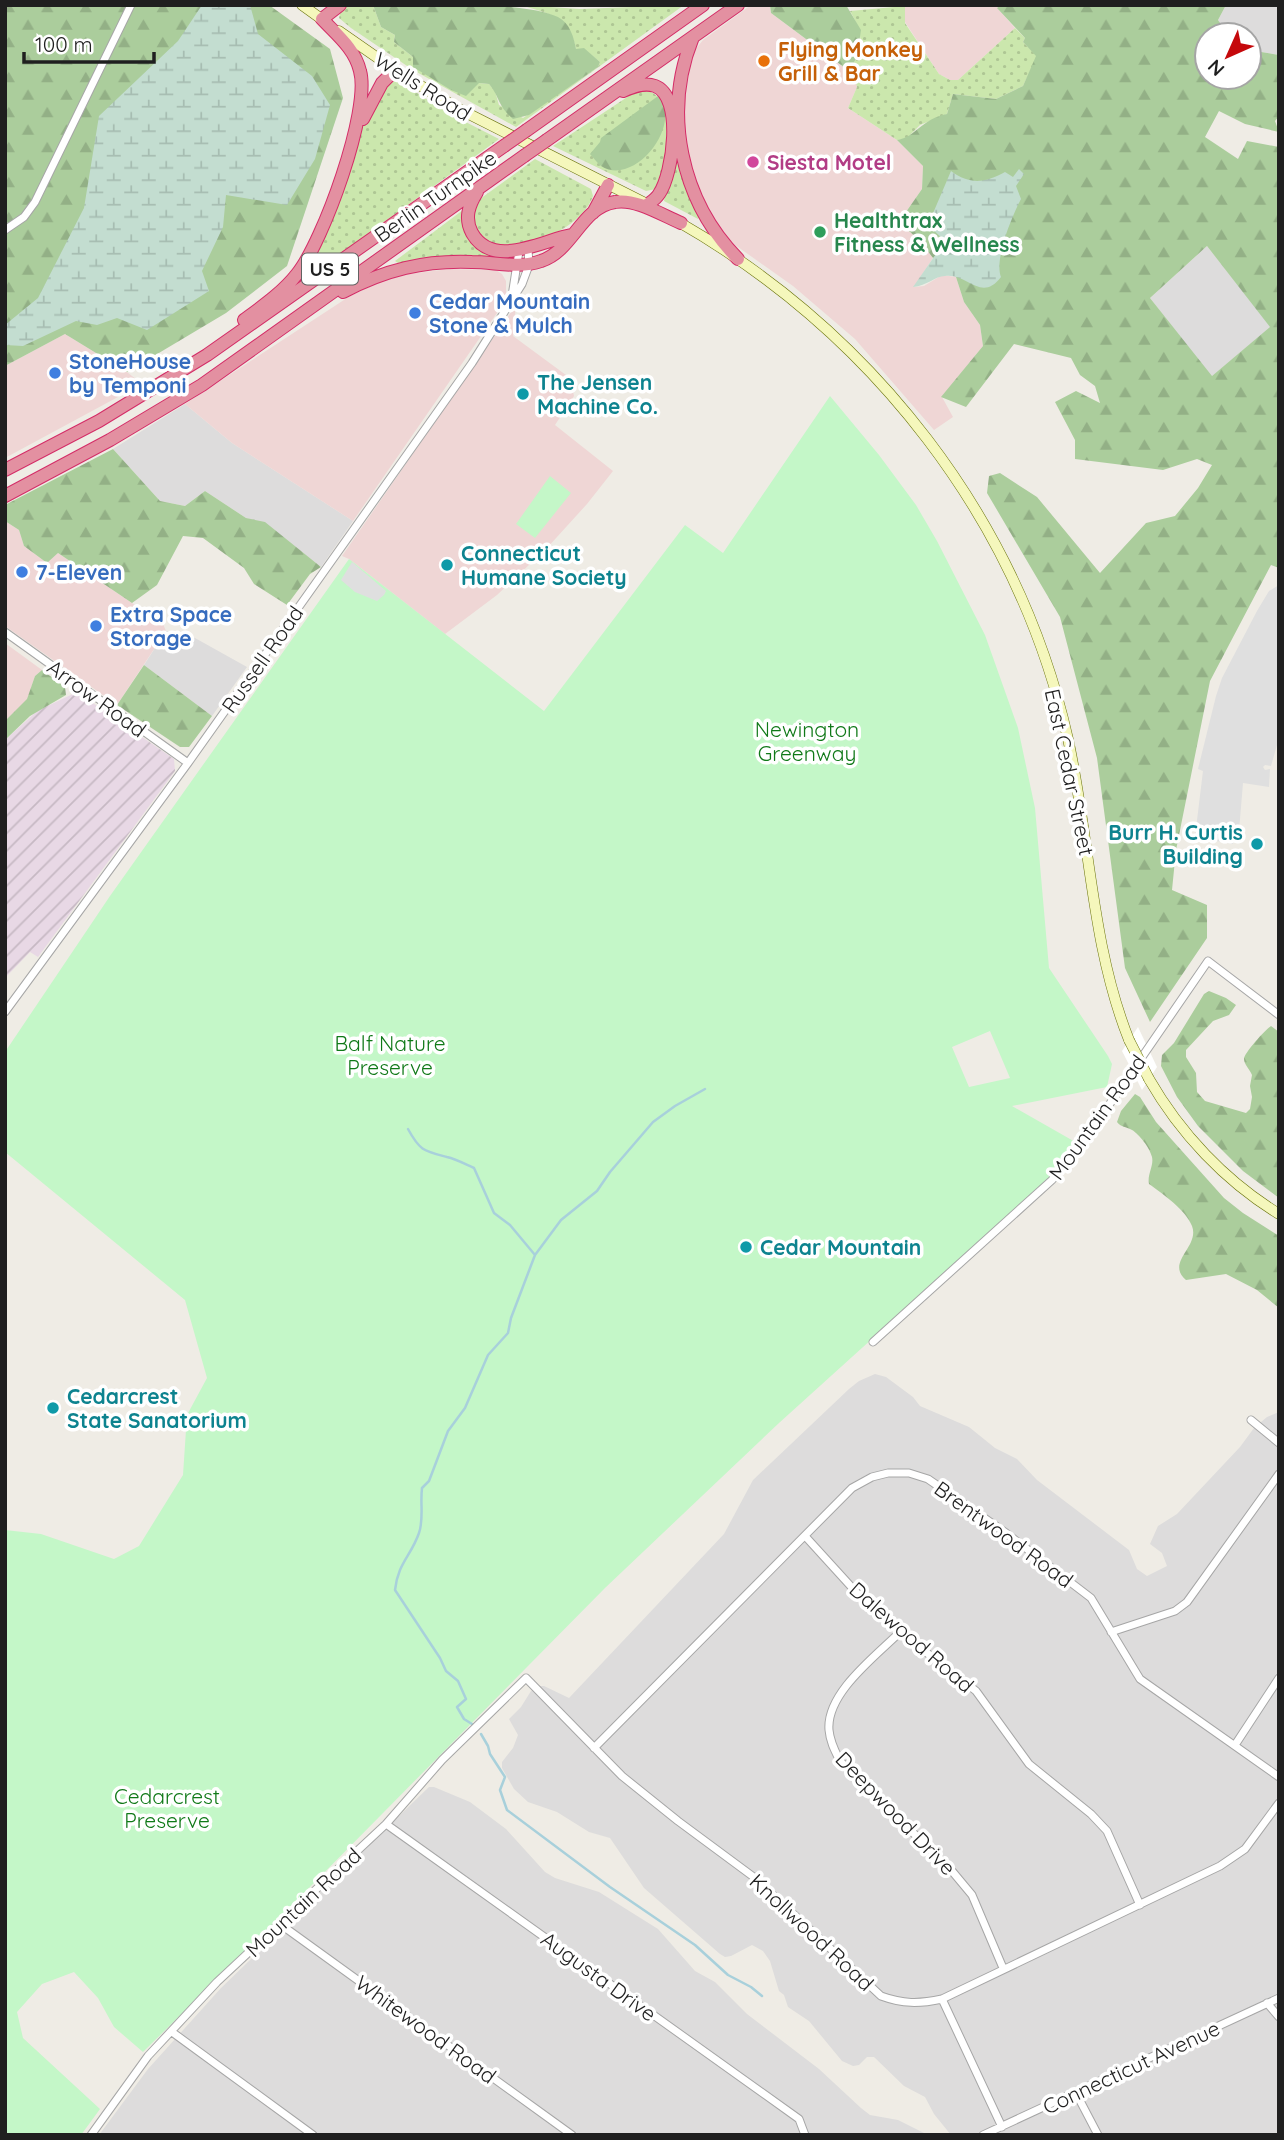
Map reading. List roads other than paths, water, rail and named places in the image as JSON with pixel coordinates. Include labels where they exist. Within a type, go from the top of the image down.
[{"type":"highway","points":[[340,5],[322,19],[352,52],[360,68],[362,93],[355,136]]},
{"type":"highway","name":"Berlin Turnpike","points":[[5,470],[153,389],[207,355],[703,5]]},
{"type":"highway","name":"Berlin Turnpike","points":[[5,496],[150,417],[227,368],[738,5]]},
{"type":"highway","points":[[647,205],[660,193],[667,176],[683,68],[693,37]]},
{"type":"highway","points":[[153,389],[270,300],[297,274],[316,243],[355,136],[374,95],[395,71]]},
{"type":"highway","points":[[606,98],[641,85],[655,86],[670,100],[681,154],[693,192],[711,227],[738,259]]},
{"type":"highway","points":[[485,184],[467,214],[473,236],[484,245],[500,250],[523,250],[572,235]]},
{"type":"highway","points":[[302,313],[367,279],[405,267],[432,262],[522,265],[549,258],[565,247],[572,235],[593,213],[608,185]]},
{"type":"highway","points":[[593,213],[610,203],[624,201],[681,223]]},
{"type":"main road","name":"Wells Road","points":[[302,5],[395,71],[482,122],[625,194]]},
{"type":"main road","name":"East Cedar Street","points":[[625,194],[681,223],[787,293],[824,326],[894,397],[948,467],[1008,571],[1038,640],[1064,725],[1106,964],[1129,1040],[1170,1113],[1206,1154],[1239,1185],[1279,1214]]},
{"type":"street","points":[[5,230],[24,217],[35,202],[131,5]]},
{"type":"street","name":"Russell Road","points":[[5,1012],[188,763],[472,363],[522,284],[523,250]]},
{"type":"street","name":"Russell Road","points":[[511,300],[522,265],[523,250]]},
{"type":"street","name":"Arrow Road","points":[[5,632],[188,763]]},
{"type":"street","name":"Mountain Road","points":[[873,1342],[1052,1180],[1087,1137],[1208,961],[1279,1015]]},
{"type":"street","points":[[1251,1420],[1279,1443]]},
{"type":"street","name":"Brentwood Road","points":[[594,1748],[852,1488],[872,1477],[888,1473],[909,1473],[928,1479],[1091,1598],[1140,1679],[1279,1777]]},
{"type":"street","points":[[1111,1632],[1175,1611],[1187,1602],[1279,1474]]},
{"type":"street","name":"Dalewood Road","points":[[804,1536],[856,1592],[900,1632],[976,1692],[1030,1764],[1091,1814],[1107,1831],[1140,1905]]},
{"type":"street","name":"Deepwood Drive","points":[[900,1632],[840,1692],[828,1728],[832,1745],[840,1761],[952,1871],[972,1895],[1003,1968]]},
{"type":"street","name":"Mountain Road","points":[[93,2132],[148,2056],[217,1982],[386,1824],[442,1760],[526,1678]]},
{"type":"street","name":"Knollwood Road","points":[[526,1678],[622,1776],[755,1878],[881,1996],[901,2003],[918,2004],[942,1999],[1220,1866],[1245,1849],[1279,1803]]},
{"type":"street","points":[[1235,1745],[1279,1678]]},
{"type":"street","name":"Augusta Drive","points":[[386,1824],[799,2119],[806,2135]]},
{"type":"street","name":"Whitewood Road","points":[[280,1924],[568,2134]]},
{"type":"street","name":"Connecticut Avenue","points":[[983,2135],[1279,1998]]},
{"type":"street","points":[[942,1999],[1002,2127]]},
{"type":"street","points":[[1267,2003],[1279,2017]]},
{"type":"street","points":[[172,2032],[313,2135]]},
{"type":"street","points":[[1076,2093],[1098,2135]]},
{"type":"street","points":[[93,2132],[104,2135]]},
{"type":"waterway","points":[[472,1724],[464,1719],[457,1707],[466,1699],[458,1681],[446,1671],[395,1590],[399,1573],[420,1528],[422,1488],[429,1481],[448,1431],[465,1408],[488,1355],[508,1333],[535,1255],[561,1220],[597,1191],[653,1122],[705,1089]]},
{"type":"waterway","points":[[408,1129],[423,1149],[474,1168],[494,1213],[510,1225],[535,1255]]},
{"type":"waterway","points":[[481,1734],[505,1777],[500,1790],[507,1810],[610,1887],[695,1945],[728,1975],[762,1996]]},
{"type":"place","name":"Flying Monkey Grill & Bar","points":[[764,61]]},
{"type":"place","name":"Siesta Motel","points":[[753,162]]},
{"type":"place","name":"Healthtrax Fitness & Wellness","points":[[820,232]]},
{"type":"place","name":"Cedar Mountain Stone & Mulch","points":[[415,313]]},
{"type":"place","name":"StoneHouse by Temponi","points":[[55,373]]},
{"type":"place","name":"The Jensen Machine Co.","points":[[523,394]]},
{"type":"place","name":"Connecticut Humane Society","points":[[447,565]]},
{"type":"place","name":"7-Eleven","points":[[22,572]]},
{"type":"place","name":"Extra Space Storage","points":[[96,626]]},
{"type":"place","name":"Burr H. Curtis Building","points":[[1257,844]]},
{"type":"place","name":"Cedar Mountain","points":[[746,1247]]},
{"type":"place","name":"Cedarcrest State Sanatorium","points":[[53,1408]]},
{"type":"park label","name":"Newington Greenway","points":[[807,741]]},
{"type":"park label","name":"Balf Nature Preserve","points":[[390,1055]]},
{"type":"park label","name":"Cedarcrest Preserve","points":[[167,1808]]}]
